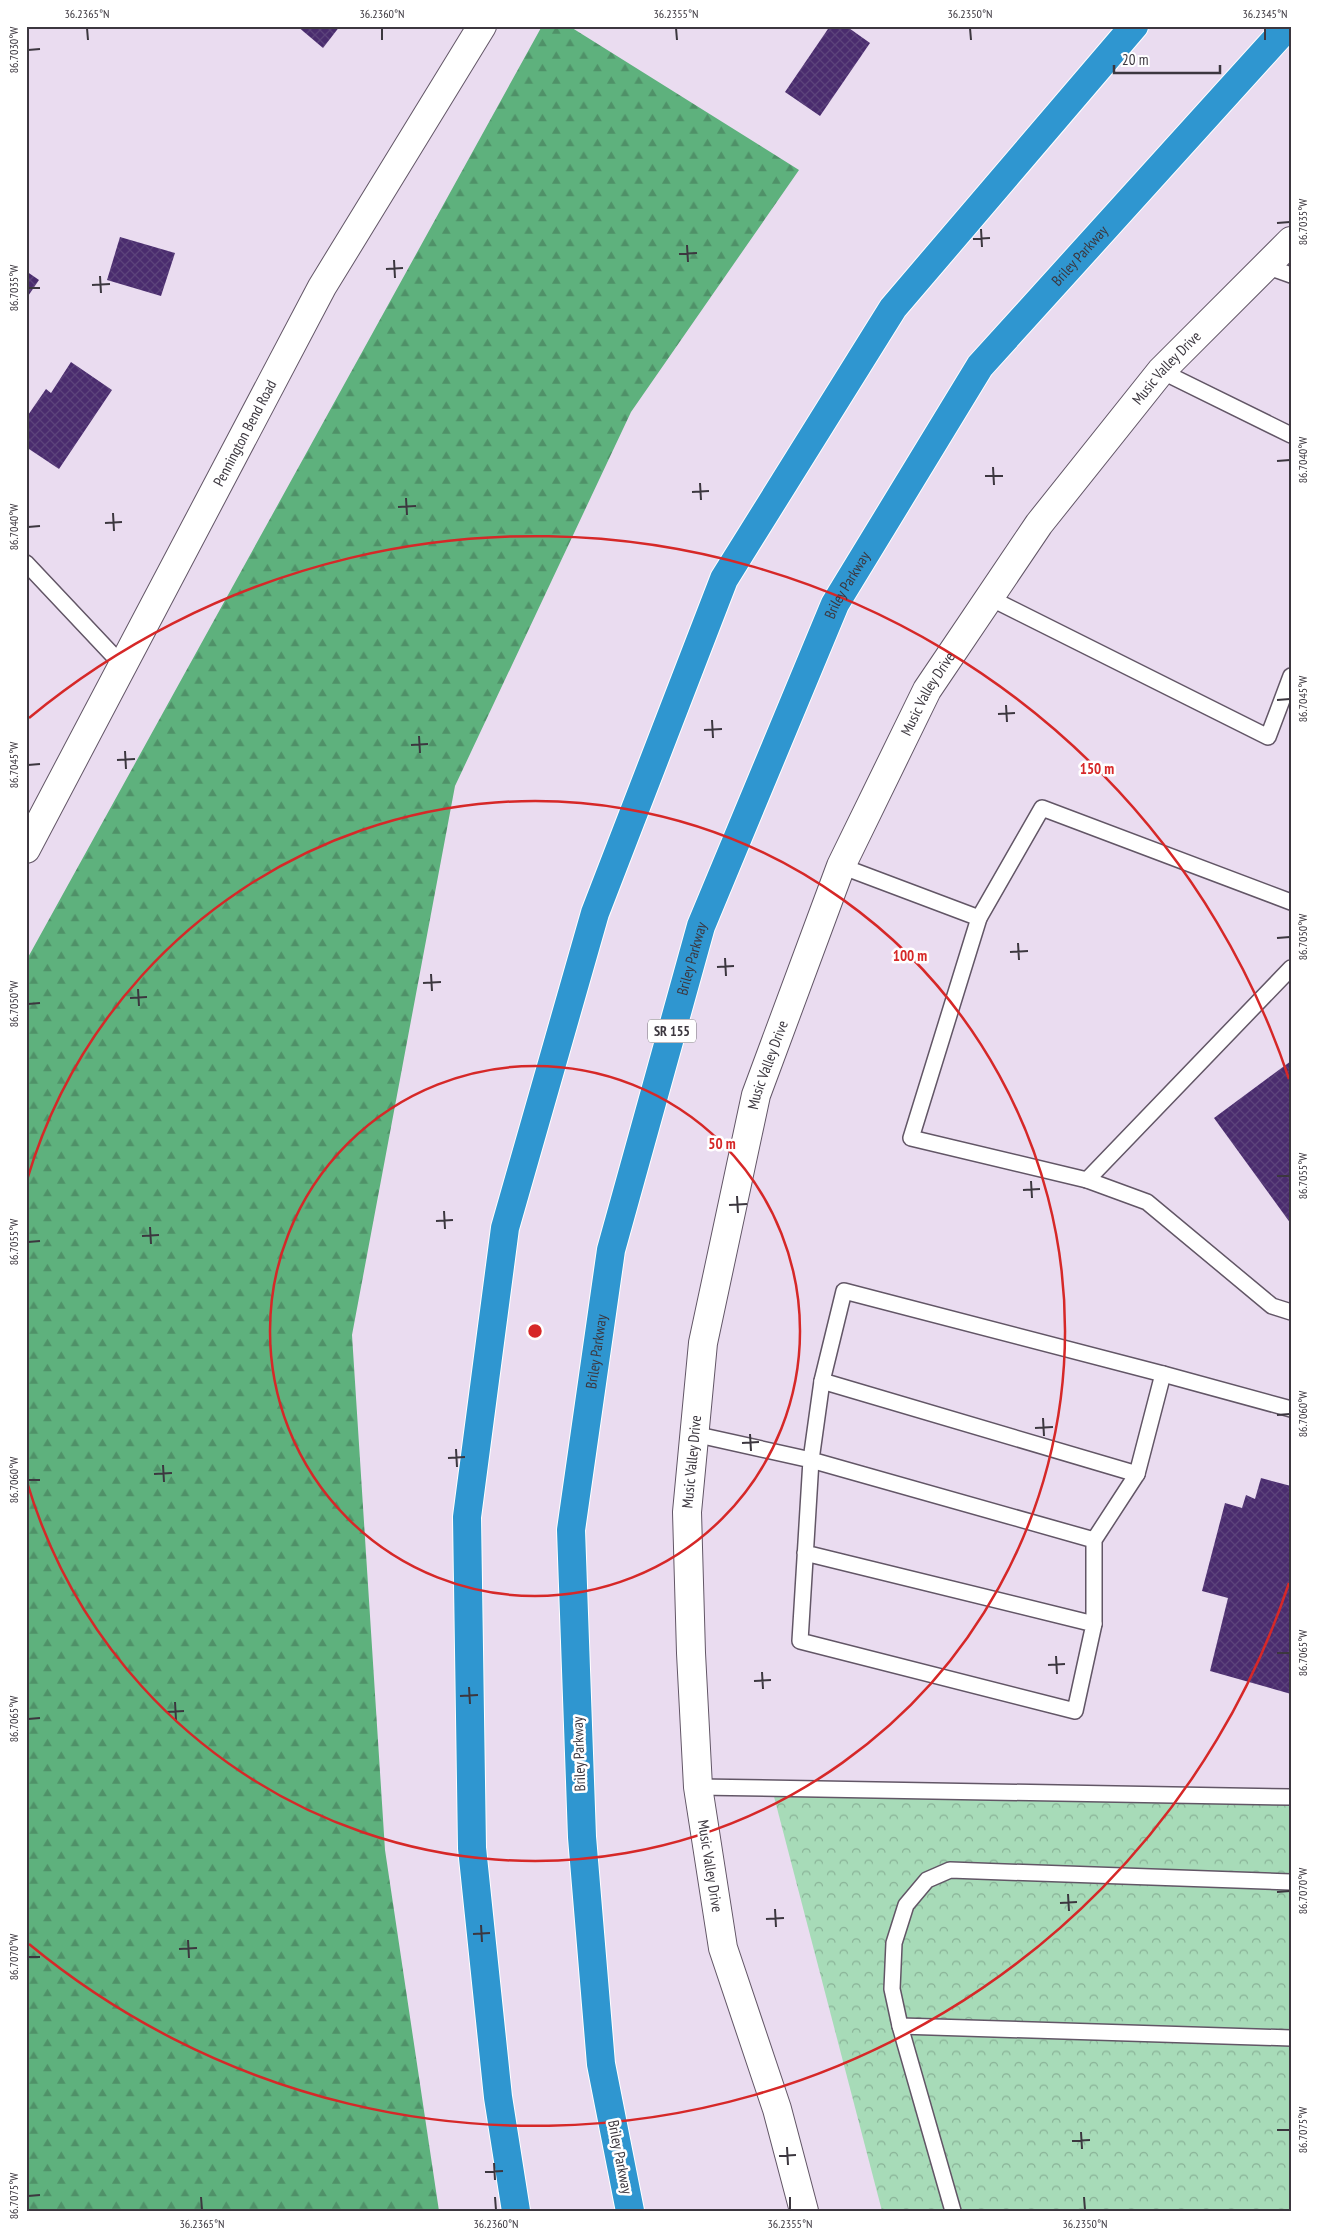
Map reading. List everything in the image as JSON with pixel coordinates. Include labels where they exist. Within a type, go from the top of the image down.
[{"type":"highway","points":[[516,2211],[498,2097],[472,1848],[468,1517],[508,1219],[595,913],[724,579],[893,308],[1134,26]]},
{"type":"highway","name":"Briley Parkway","points":[[630,2211],[602,2064],[582,1837],[571,1530],[611,1250],[701,926],[835,604],[980,366],[1288,26]]},
{"type":"street","name":"Pennington Bend Road","points":[[26,849],[322,286],[482,26]]},
{"type":"street","name":"Music Valley Drive","points":[[804,2211],[777,2109],[723,1948],[698,1787],[691,1653],[687,1512],[703,1343],[756,1095],[841,866],[927,690],[1039,524],[1161,371],[1278,270],[1291,241]]},
{"type":"lane","points":[[1161,371],[1291,434]]},
{"type":"lane","points":[[26,563],[123,666]]},
{"type":"lane","points":[[990,598],[1268,737],[1291,676]]},
{"type":"lane","points":[[1291,902],[1042,808],[980,918],[912,1138],[1087,1180],[1147,1202],[1272,1306],[1291,1312]]},
{"type":"lane","points":[[841,866],[980,918]]},
{"type":"lane","points":[[1087,1180],[1291,968]]},
{"type":"lane","points":[[1163,1374],[1137,1474],[1094,1540],[1094,1624],[1075,1711],[800,1641],[811,1460],[822,1381],[844,1291],[1163,1374],[1291,1409]]},
{"type":"lane","points":[[822,1381],[1137,1474]]},
{"type":"lane","points":[[694,1434],[811,1460],[1094,1540]]},
{"type":"lane","points":[[806,1553],[1094,1624]]},
{"type":"lane","points":[[698,1787],[1291,1797]]},
{"type":"lane","points":[[953,2211],[900,2026],[892,1989],[894,1943],[906,1905],[927,1880],[950,1870],[1291,1882]]},
{"type":"lane","points":[[900,2026],[1291,2038]]},
{"type":"green space","points":[[542,26],[569,26],[799,170],[631,412],[455,786],[352,1335],[385,1850],[439,2211],[26,2211],[26,961]]},
{"type":"green space","points":[[772,1789],[1291,1797],[1291,2211],[882,2211]]},
{"type":"building","points":[[297,26],[340,26],[323,48]]},
{"type":"building","points":[[830,26],[846,26],[870,43],[820,116],[785,92]]},
{"type":"building","points":[[120,237],[175,253],[161,296],[107,280]]},
{"type":"building","points":[[26,271],[39,280],[26,299]]},
{"type":"building","points":[[71,362],[112,390],[59,469],[26,447],[26,418],[46,389],[51,393]]},
{"type":"building","points":[[1291,1061],[1291,1224],[1214,1118]]},
{"type":"building","points":[[1261,1478],[1291,1486],[1291,1694],[1210,1671],[1228,1598],[1202,1591],[1225,1503],[1242,1508],[1246,1495],[1255,1499]]}]
